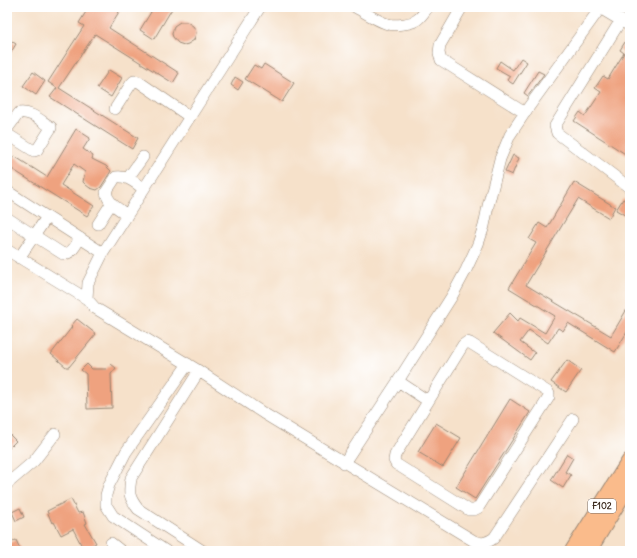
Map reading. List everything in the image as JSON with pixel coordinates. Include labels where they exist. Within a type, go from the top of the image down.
[{"type":"highway","name":"F102","points":[[573,551],[630,461]]},
{"type":"highway","name":"F102","points":[[588,551],[630,482]]},
{"type":"street","points":[[87,299],[88,283],[103,254],[260,7]]},
{"type":"street","points":[[355,7],[389,24],[408,24],[417,20],[424,14],[428,7]]},
{"type":"street","points":[[462,7],[440,44],[439,53],[441,60],[525,113]]},
{"type":"street","points":[[344,463],[398,382],[452,296],[466,270],[478,244],[484,226],[500,159],[510,135],[600,7],[625,23],[554,126],[557,133],[630,188]]},
{"type":"street","points":[[115,109],[134,81],[139,82],[190,116]]},
{"type":"street","points":[[7,129],[19,113],[25,112],[52,128],[36,151],[7,134]]},
{"type":"street","points":[[128,178],[142,157]]},
{"type":"street","points":[[128,215],[111,204],[107,199],[106,192],[116,177],[122,176],[144,188]]},
{"type":"street","points":[[7,191],[103,254]]},
{"type":"street","points":[[98,224],[111,204]]},
{"type":"street","points":[[19,258],[47,217]]},
{"type":"street","points":[[7,218],[64,254],[70,252],[80,238]]},
{"type":"street","points":[[7,250],[87,299],[95,308],[188,364],[263,413],[474,541],[482,543],[488,542],[494,538],[573,419]]},
{"type":"street","points":[[467,342],[549,394],[549,397],[478,508],[474,510],[469,510],[396,464],[394,460],[394,455],[428,401],[463,345],[467,342]]},
{"type":"street","points":[[166,551],[113,516],[106,505],[106,495],[109,485],[126,452],[188,364]]},
{"type":"street","points":[[199,371],[132,478],[129,491],[131,500],[138,509],[203,551]]},
{"type":"street","points":[[398,382],[428,401]]},
{"type":"street","points":[[7,484],[34,461],[55,434]]},
{"type":"street","points":[[111,543],[121,551]]},
{"type":"building","points":[[89,7],[122,7],[109,28],[179,73],[173,83],[95,34],[59,88],[138,138],[132,149],[50,97],[57,88],[48,82],[84,26],[79,23]]},
{"type":"building","points":[[154,7],[173,7],[154,39],[140,30]]},
{"type":"building","points":[[180,22],[187,22],[195,29],[196,33],[194,40],[188,44],[184,45],[178,43],[173,37],[172,34],[174,26]]},
{"type":"building","points":[[630,34],[630,157],[574,121],[580,112],[585,116],[601,92],[595,88],[603,76],[608,79],[624,53],[620,50]]},
{"type":"building","points":[[7,38],[16,44],[7,59]]},
{"type":"building","points":[[521,58],[527,62],[513,84],[507,80],[510,76],[496,68],[500,61],[513,70]]},
{"type":"building","points":[[264,64],[294,83],[282,102],[245,79],[254,65],[261,69]]},
{"type":"building","points":[[109,70],[122,78],[111,97],[97,88]]},
{"type":"building","points":[[538,71],[544,74],[528,96],[524,93]]},
{"type":"building","points":[[33,72],[45,81],[36,95],[23,86]]},
{"type":"building","points":[[235,77],[243,82],[238,90],[231,85]]},
{"type":"building","points":[[76,129],[90,138],[83,149],[93,156],[92,159],[106,166],[111,171],[101,187],[97,190],[90,188],[83,182],[85,172],[74,164],[61,185],[94,206],[87,216],[7,166],[14,156],[47,177]]},
{"type":"building","points":[[513,155],[519,158],[512,175],[505,172]]},
{"type":"building","points":[[574,182],[615,207],[609,218],[578,199],[526,285],[611,336],[630,304],[630,327],[615,352],[568,323],[563,331],[558,328],[548,343],[529,330],[520,342],[535,353],[530,360],[493,333],[510,313],[518,321],[520,318],[545,333],[555,316],[509,288],[536,243],[529,239],[539,223],[547,228]]},
{"type":"building","points":[[623,199],[630,203],[630,218],[616,210]]},
{"type":"building","points":[[77,319],[96,334],[69,367],[66,367],[51,354]]},
{"type":"building","points":[[567,360],[581,370],[566,392],[551,382]]},
{"type":"building","points":[[87,364],[92,369],[106,369],[111,364],[116,368],[111,374],[112,408],[87,409],[86,374],[81,370]]},
{"type":"building","points":[[510,399],[530,412],[475,499],[456,487]]},
{"type":"building","points":[[436,423],[461,438],[443,467],[418,452]]},
{"type":"building","points":[[7,432],[16,441],[7,450]]},
{"type":"building","points":[[567,454],[573,458],[565,472],[571,475],[563,488],[551,480]]},
{"type":"building","points":[[71,499],[78,513],[83,512],[87,523],[85,524],[96,543],[84,550],[73,529],[61,535],[54,522],[52,523],[47,511]]},
{"type":"building","points":[[20,508],[24,517],[16,521],[12,512]]},
{"type":"building","points":[[16,540],[21,551],[8,551],[7,544]]}]
